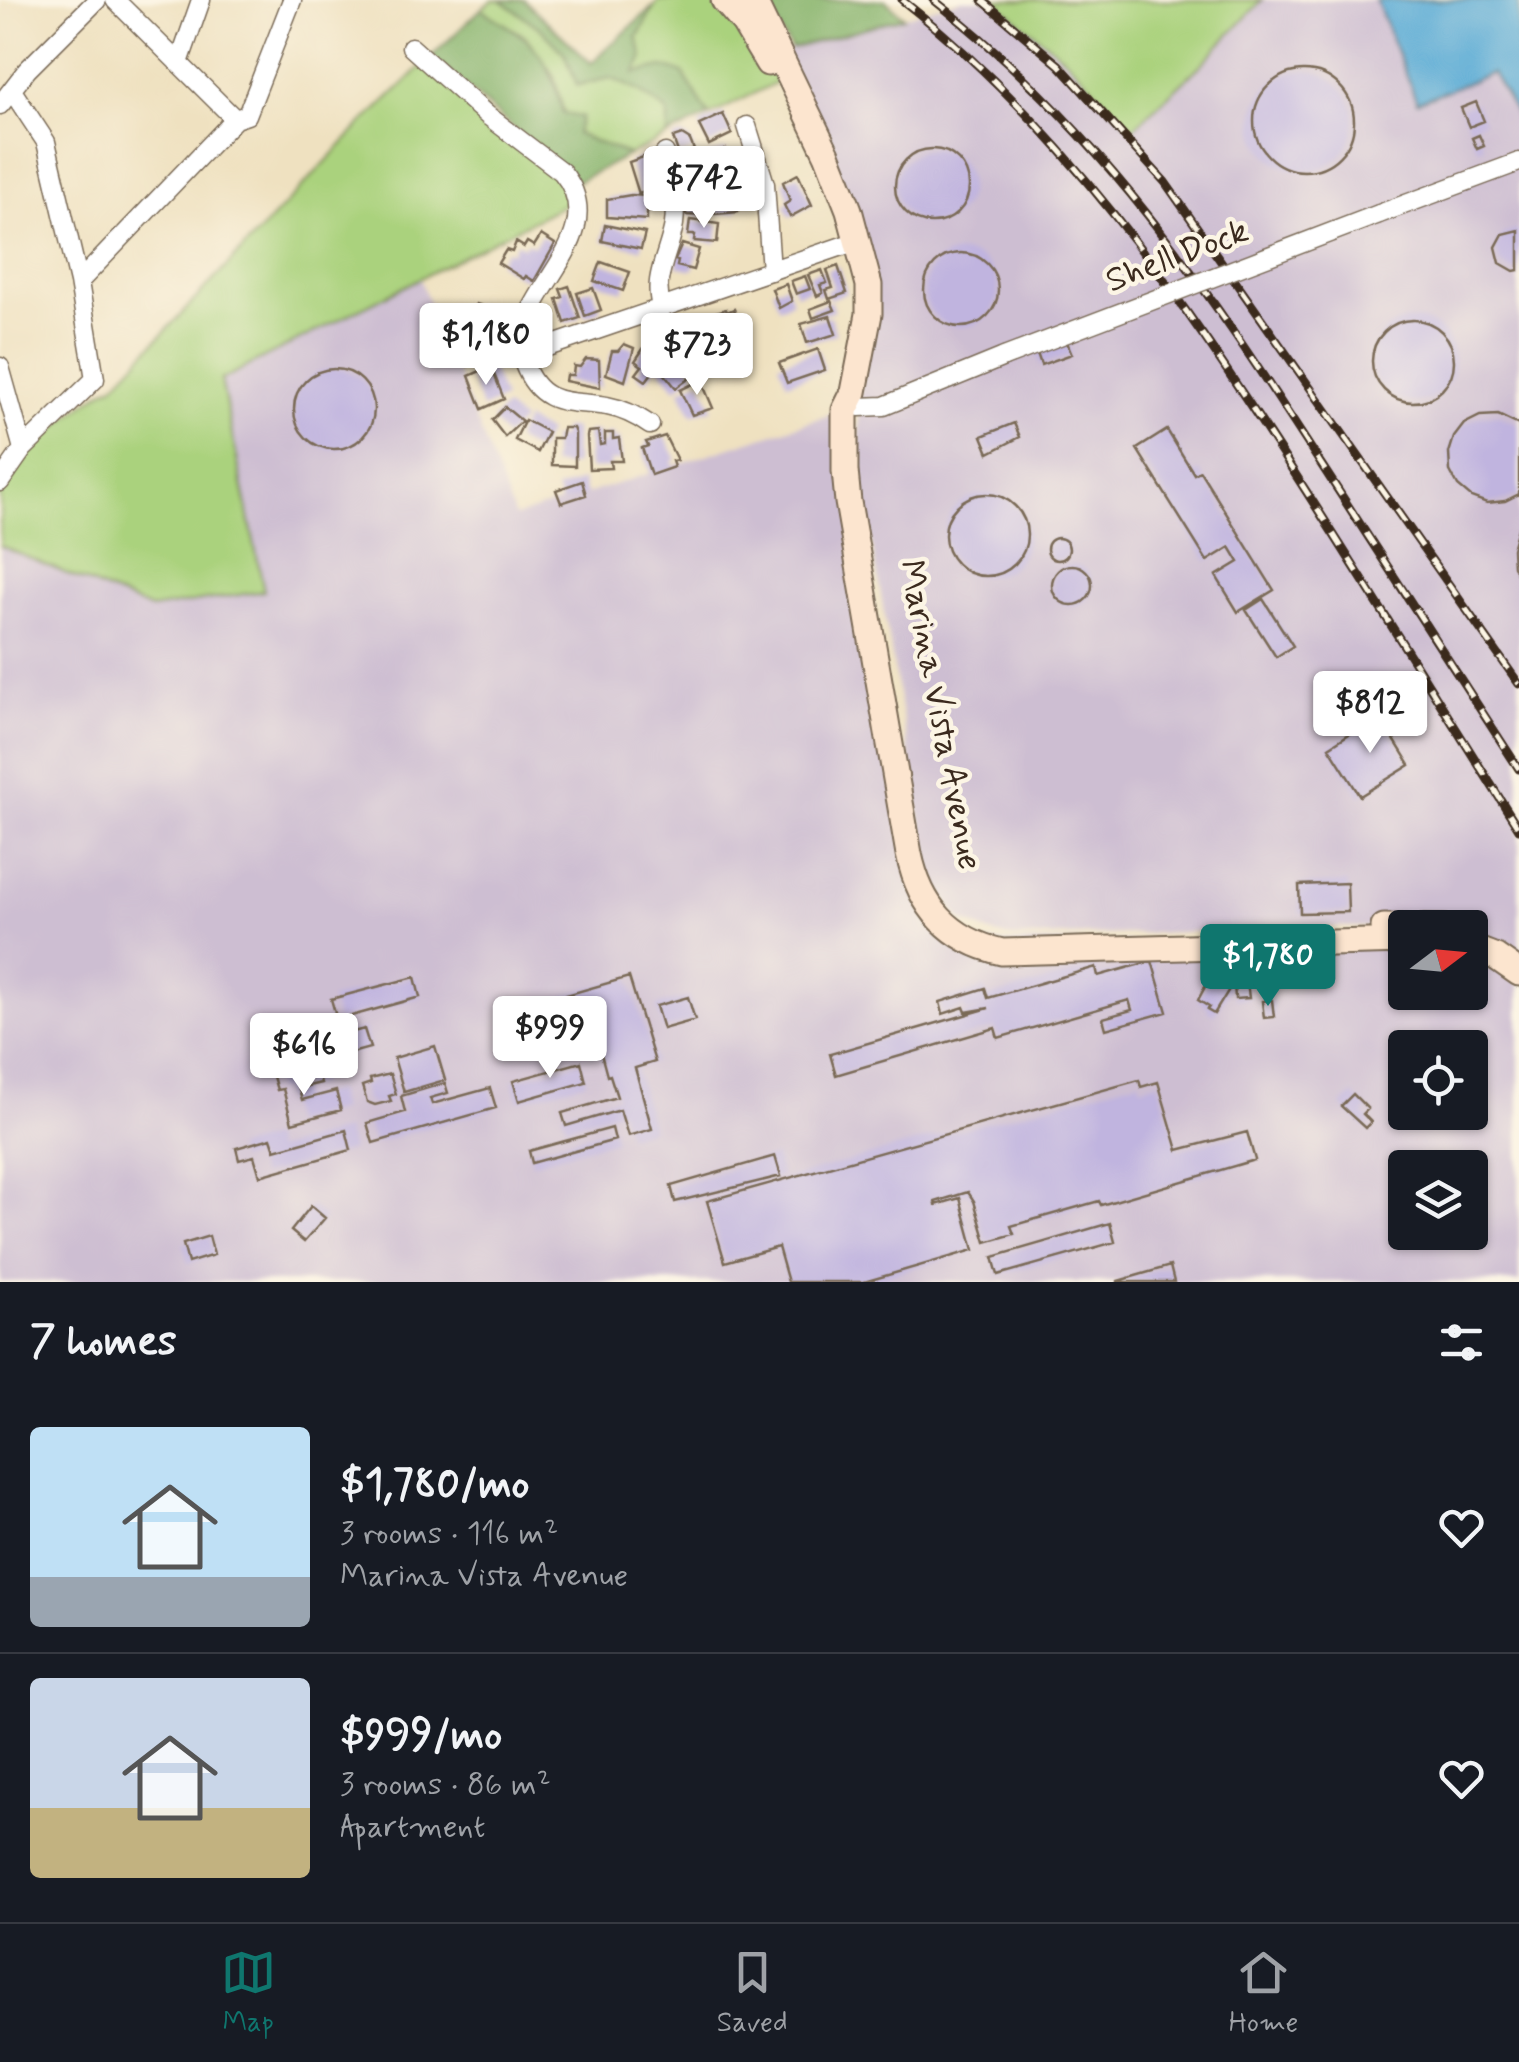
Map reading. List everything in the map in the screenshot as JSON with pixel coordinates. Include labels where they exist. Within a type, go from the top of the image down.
[{"type":"main road","points":[[724,0],[760,48],[833,201],[857,241]]},
{"type":"main road","name":"Marina Vista Avenue","points":[[754,0],[827,154],[869,285],[869,314],[856,400],[860,476],[926,861],[938,893],[961,920],[1012,938],[1388,927]]},
{"type":"main road","name":"Marina Vista Avenue","points":[[856,400],[845,410],[848,502],[908,854],[919,891],[942,924],[971,942],[1002,952],[1388,941]]},
{"type":"main road","points":[[1488,940],[1519,954]]},
{"type":"main road","points":[[1488,953],[1519,973]]},
{"type":"street","points":[[0,482],[23,450],[95,379],[46,142],[6,98],[97,0]]},
{"type":"street","points":[[115,0],[235,120]]},
{"type":"street","points":[[179,63],[201,0]]},
{"type":"street","points":[[78,282],[235,120],[247,115],[292,0]]},
{"type":"street","points":[[410,46],[488,115],[562,172],[577,198],[576,218],[565,256],[523,324],[519,341],[529,376],[562,403],[610,406],[650,425]]},
{"type":"street","points":[[746,126],[768,201],[771,271]]},
{"type":"street","points":[[662,309],[656,286],[674,220],[675,195],[665,153]]},
{"type":"street","name":"Shell Dock","points":[[856,400],[884,406],[1519,162]]},
{"type":"street","points":[[522,356],[857,241]]},
{"type":"street","points":[[0,367],[23,450]]},
{"type":"shaded area","points":[[961,0],[994,0],[1067,61],[1132,129],[1201,65],[1262,0],[1519,0],[1519,953],[1488,940],[1488,910],[1388,910],[1388,927],[1013,938],[961,920],[931,880],[860,476],[859,407],[869,285],[781,53]]},
{"type":"shaded area","points":[[419,277],[515,517],[845,410],[913,874],[971,942],[1388,941],[1388,1010],[1488,1010],[1488,957],[1519,973],[1519,1282],[0,1282],[0,546],[151,609],[221,380]]},
{"type":"green space","points":[[493,0],[501,0],[541,29],[565,54],[578,85],[611,78],[637,90],[668,112],[668,136],[629,155],[576,134],[564,114],[554,76],[526,37],[481,9]]},
{"type":"green space","points":[[501,0],[524,0],[591,63],[655,5],[637,37],[643,57],[635,73],[663,67],[683,73],[709,116],[668,136],[668,112],[637,90],[611,78],[577,85],[565,54],[541,29]]},
{"type":"green space","points":[[658,0],[724,0],[766,59],[777,82],[709,116],[683,73],[634,74],[643,57],[637,38]]},
{"type":"green space","points":[[763,0],[885,0],[904,17],[791,49]]},
{"type":"green space","points":[[994,0],[1262,0],[1201,65],[1132,129],[1068,61]]},
{"type":"green space","points":[[481,9],[536,50],[551,75],[563,114],[582,117],[576,134],[629,155],[576,182],[431,57]]},
{"type":"green space","points":[[426,62],[560,174],[569,202],[221,380],[264,591],[151,609],[0,546],[0,491],[17,466],[69,416],[114,385],[359,127]]},
{"type":"water","points":[[1376,0],[1519,0],[1519,119],[1492,73],[1417,102]]},
{"type":"building","points":[[1304,71],[1323,75],[1340,85],[1350,102],[1354,121],[1350,140],[1340,157],[1323,167],[1304,171],[1285,167],[1268,157],[1258,140],[1254,121],[1258,102],[1268,85],[1285,75]]},
{"type":"building","points":[[1476,102],[1484,121],[1469,127],[1461,108]]},
{"type":"building","points":[[723,114],[732,134],[709,145],[699,125]]},
{"type":"building","points":[[682,135],[690,140],[694,150],[679,155],[673,138]]},
{"type":"building","points":[[1479,135],[1484,146],[1477,149],[1472,138]]},
{"type":"building","points":[[726,149],[728,157],[734,155],[738,166],[732,168],[735,177],[717,183],[705,163],[710,161],[708,155]]},
{"type":"building","points":[[932,149],[958,160],[969,186],[958,212],[932,223],[906,212],[895,186],[906,160]]},
{"type":"building","points":[[649,155],[652,177],[656,176],[659,187],[639,194],[629,162]]},
{"type":"building","points":[[695,160],[698,184],[687,187],[681,164]]},
{"type":"building","points":[[798,174],[812,205],[790,217],[784,205],[790,201],[783,182]]},
{"type":"building","points":[[740,191],[741,199],[736,200],[738,212],[715,214],[712,195]]},
{"type":"building","points":[[647,196],[647,220],[607,217],[607,199]]},
{"type":"building","points":[[687,202],[707,203],[706,216],[686,215]]},
{"type":"building","points":[[690,220],[719,224],[717,243],[694,241],[695,235],[688,235]]},
{"type":"building","points":[[605,225],[645,233],[641,249],[602,241]]},
{"type":"building","points":[[1519,230],[1519,270],[1514,271],[1500,263],[1496,247],[1503,234]]},
{"type":"building","points":[[541,235],[555,244],[534,281],[498,263],[506,250],[512,252],[516,242],[524,247],[527,242],[534,246]]},
{"type":"building","points":[[682,244],[699,249],[693,270],[677,266],[675,260]]},
{"type":"building","points":[[961,253],[987,264],[998,290],[987,316],[961,327],[935,316],[924,290],[935,264]]},
{"type":"building","points":[[601,262],[630,272],[623,291],[594,281]]},
{"type":"building","points":[[838,266],[847,293],[829,299],[826,290],[833,288],[827,270]]},
{"type":"building","points":[[822,270],[827,283],[820,285],[823,293],[817,296],[808,275]]},
{"type":"building","points":[[805,276],[810,289],[796,294],[791,281]]},
{"type":"building","points":[[786,284],[792,301],[779,308],[772,289]]},
{"type":"building","points":[[569,286],[580,318],[565,323],[557,299],[563,297],[560,289]]},
{"type":"building","points":[[593,288],[601,310],[585,316],[577,293]]},
{"type":"building","points":[[831,301],[835,310],[813,318],[810,309]]},
{"type":"building","points":[[476,304],[498,315],[492,337],[467,330]]},
{"type":"building","points":[[734,309],[743,334],[739,336],[741,341],[729,346],[716,312]]},
{"type":"building","points":[[830,316],[836,334],[807,343],[801,324]]},
{"type":"building","points":[[1413,320],[1429,323],[1442,332],[1451,345],[1451,377],[1442,390],[1429,399],[1413,402],[1397,399],[1384,390],[1375,377],[1372,361],[1375,345],[1384,332],[1397,323]]},
{"type":"building","points":[[492,339],[492,363],[460,364],[459,343]]},
{"type":"building","points":[[649,340],[667,353],[646,381],[636,374],[642,366],[635,361]]},
{"type":"building","points":[[1067,342],[1072,354],[1041,365],[1037,353]]},
{"type":"building","points":[[624,344],[634,348],[625,381],[606,374],[612,351],[618,351]]},
{"type":"building","points":[[818,349],[825,370],[787,383],[779,363]]},
{"type":"building","points":[[679,352],[695,374],[676,388],[659,367]]},
{"type":"building","points":[[586,359],[599,360],[600,388],[565,381],[566,375],[573,375],[574,366],[580,367]]},
{"type":"building","points":[[326,369],[342,369],[363,380],[374,409],[363,438],[342,449],[326,449],[312,443],[300,431],[294,417],[294,401],[300,387],[312,375]]},
{"type":"building","points":[[492,369],[504,399],[482,409],[469,376]]},
{"type":"building","points":[[701,380],[713,408],[692,415],[680,390]]},
{"type":"building","points":[[505,407],[522,421],[505,437],[492,420]]},
{"type":"building","points":[[1498,415],[1519,425],[1519,494],[1487,503],[1458,486],[1450,471],[1449,453],[1464,424],[1480,416]]},
{"type":"building","points":[[525,420],[548,432],[538,452],[515,440]]},
{"type":"building","points":[[1014,423],[1020,437],[989,453],[982,436]]},
{"type":"building","points":[[563,428],[573,428],[575,433],[575,466],[552,465],[552,438],[561,438]]},
{"type":"building","points":[[1167,430],[1194,474],[1200,471],[1274,590],[1238,612],[1216,576],[1239,562],[1230,547],[1207,561],[1137,449]]},
{"type":"building","points":[[598,431],[600,445],[605,444],[605,433],[619,438],[622,461],[610,461],[611,468],[589,469],[587,436],[588,432]]},
{"type":"building","points":[[665,436],[677,460],[672,461],[674,467],[651,475],[642,448],[648,446],[646,442]]},
{"type":"building","points":[[582,481],[586,495],[561,503],[556,490]]},
{"type":"building","points":[[986,494],[1002,497],[1015,506],[1024,519],[1024,551],[1015,564],[1002,573],[986,576],[970,573],[957,564],[948,551],[945,535],[948,519],[957,506],[970,497]]},
{"type":"building","points":[[1518,528],[1519,578],[1513,566],[1512,549]]},
{"type":"building","points":[[1058,538],[1066,541],[1066,557],[1058,560],[1050,557],[1047,549],[1050,541]]},
{"type":"building","points":[[1072,565],[1086,571],[1092,585],[1086,599],[1072,605],[1058,599],[1052,585],[1058,571]]},
{"type":"building","points":[[1263,599],[1293,646],[1276,657],[1246,610]]},
{"type":"building","points":[[1379,715],[1410,765],[1360,796],[1329,747]]},
{"type":"building","points":[[1347,883],[1348,912],[1300,913],[1299,885]]},
{"type":"building","points":[[1152,961],[1167,1012],[1106,1029],[1103,1018],[1132,1010],[1129,1000],[998,1038],[995,1028],[836,1075],[830,1054],[989,1008],[966,1012],[964,1007],[943,1014],[940,1002],[985,988],[988,998],[1096,967],[1098,976]]},
{"type":"building","points":[[1213,972],[1233,983],[1214,1014],[1198,1000]]},
{"type":"building","points":[[415,977],[420,997],[337,1020],[331,999]]},
{"type":"building","points":[[629,977],[655,1062],[635,1068],[652,1129],[628,1136],[620,1110],[566,1126],[562,1113],[617,1097],[610,1075],[607,1076],[592,1020],[585,1022],[582,1012],[520,1030],[514,1010]]},
{"type":"building","points":[[1247,982],[1249,998],[1235,999],[1234,983]]},
{"type":"building","points":[[688,997],[695,1020],[663,1029],[656,1006]]},
{"type":"building","points":[[1272,1000],[1274,1017],[1264,1018],[1262,1001]]},
{"type":"building","points":[[364,1029],[370,1048],[348,1054],[342,1035]]},
{"type":"building","points":[[435,1046],[445,1080],[404,1092],[394,1058]]},
{"type":"building","points":[[314,1057],[321,1083],[304,1087],[297,1062]]},
{"type":"building","points":[[581,1062],[586,1082],[519,1101],[513,1081]]},
{"type":"building","points":[[293,1067],[302,1100],[336,1091],[341,1110],[292,1123],[283,1089],[277,1090],[272,1073]]},
{"type":"building","points":[[390,1074],[396,1094],[389,1096],[391,1101],[375,1105],[367,1102],[362,1086],[371,1083],[370,1079]]},
{"type":"building","points":[[1139,1080],[1141,1087],[1158,1082],[1178,1150],[1247,1132],[1255,1160],[1101,1205],[1099,1201],[1011,1226],[1014,1234],[986,1242],[968,1192],[935,1202],[936,1205],[960,1198],[974,1250],[864,1282],[788,1282],[778,1247],[725,1262],[707,1201]]},
{"type":"building","points":[[445,1083],[448,1093],[430,1098],[432,1104],[490,1088],[496,1108],[373,1143],[367,1123],[405,1112],[401,1096]]},
{"type":"building","points":[[1353,1094],[1368,1109],[1363,1114],[1371,1122],[1365,1128],[1341,1106]]},
{"type":"building","points":[[612,1128],[615,1140],[532,1163],[529,1151]]},
{"type":"building","points":[[346,1130],[351,1150],[260,1176],[254,1156],[239,1160],[236,1148],[271,1138],[275,1150]]},
{"type":"building","points":[[775,1156],[781,1176],[675,1202],[671,1186]]},
{"type":"building","points":[[311,1206],[325,1218],[304,1242],[291,1231]]},
{"type":"building","points":[[1110,1223],[1115,1242],[998,1275],[993,1257]]},
{"type":"building","points":[[209,1236],[214,1255],[188,1263],[183,1244]]},
{"type":"building","points":[[1170,1266],[1174,1282],[1118,1282],[1118,1281]]},
{"type":"railway","points":[[902,0],[961,49],[1015,102],[1066,157],[1160,275],[1288,463],[1519,829]]},
{"type":"railway","points":[[934,0],[1049,103],[1100,158],[1193,274],[1279,399],[1519,769]]},
{"type":"railway","points":[[982,0],[1059,65],[1165,182],[1519,684]]}]
